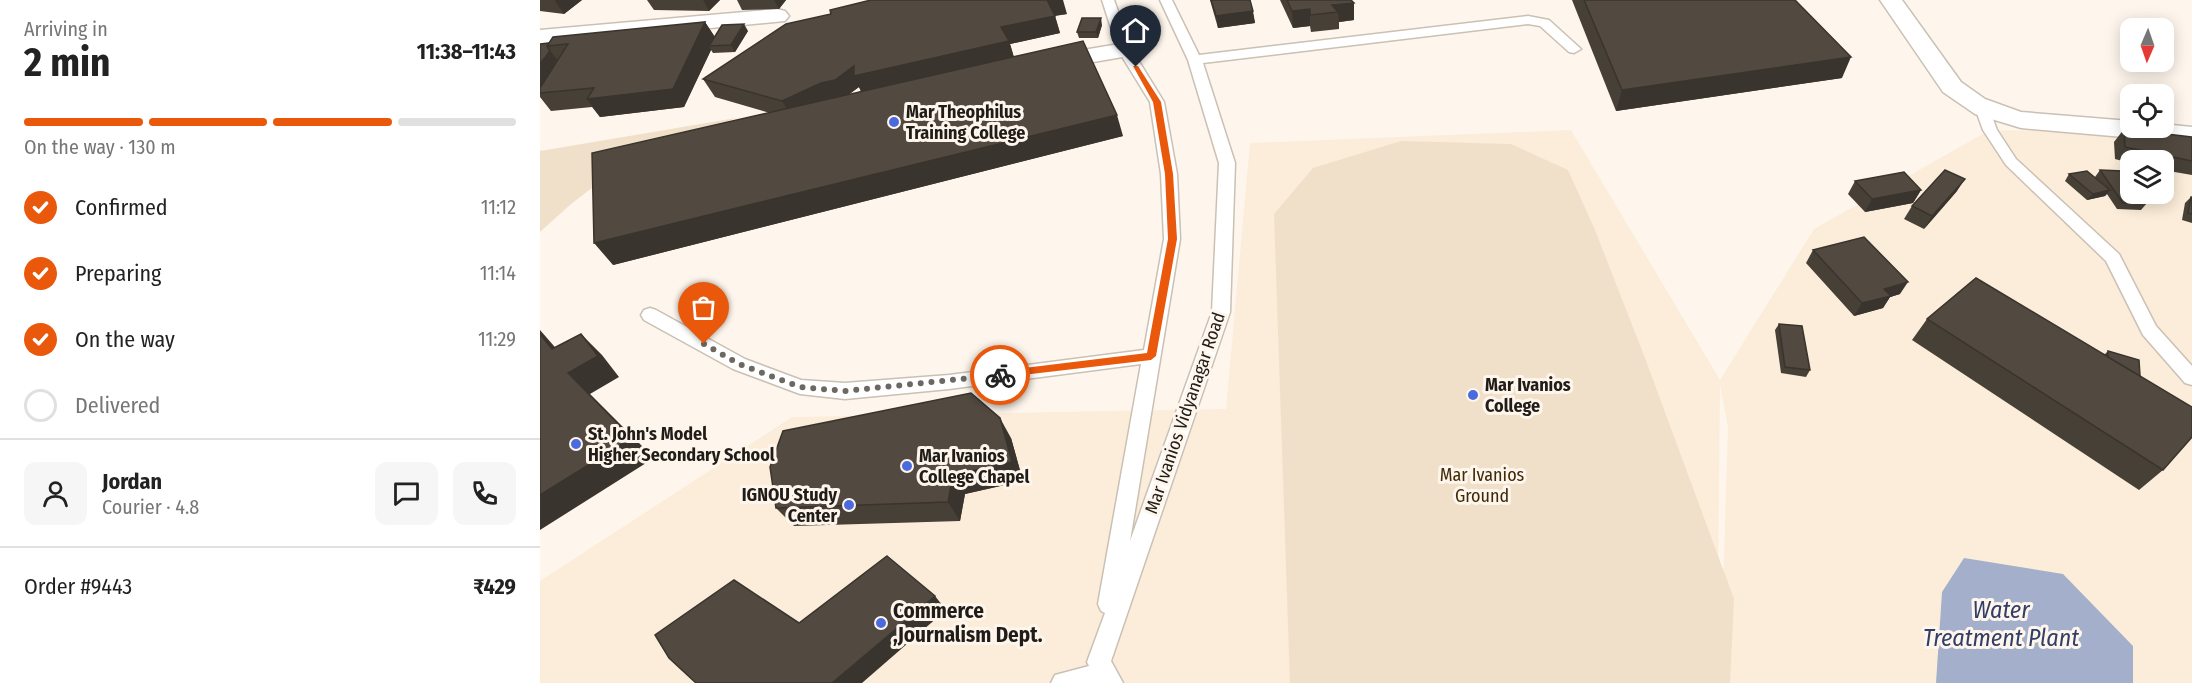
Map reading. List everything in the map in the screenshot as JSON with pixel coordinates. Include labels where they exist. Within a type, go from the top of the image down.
[{"type":"street","points":[[1892,0],[1952,87],[1964,98],[1999,116],[2021,120],[2192,135]]},
{"type":"street","points":[[540,37],[777,16]]},
{"type":"street","points":[[1026,68],[1125,50]]},
{"type":"lane","points":[[1063,683],[1105,673],[1151,356],[1172,239],[1169,174],[1157,102],[1125,50],[1108,0]]},
{"type":"lane","name":"Mar Ivanios Vidyanagar Road","points":[[1105,673],[1221,312],[1227,163],[1196,60],[1166,0]]},
{"type":"lane","points":[[1196,60],[1528,20],[1544,23],[1574,49]]},
{"type":"lane","points":[[1982,108],[1990,130],[2011,162],[2112,258],[2149,330],[2192,378]]},
{"type":"lane","points":[[650,315],[739,364],[800,387],[845,391],[937,383],[1151,356]]},
{"type":"shaded area","name":"Mar Ivanios College","points":[[1571,130],[1720,380],[1814,229],[1990,130],[2094,132],[2120,135],[2120,138],[2153,138],[2192,142],[2192,683],[1720,683],[1728,427],[1720,385],[1717,683],[540,683],[540,581],[792,417],[1226,409],[1250,143]]},
{"type":"green space","points":[[736,118],[662,153],[627,161],[571,204],[540,232],[540,151]]},
{"type":"green space","name":"Mar Ivanios Ground","points":[[1401,141],[1511,144],[1568,170],[1595,230],[1645,358],[1734,599],[1730,683],[1290,683],[1274,214],[1313,168]]},
{"type":"water","name":"Water Treatment Plant","points":[[1964,558],[2063,574],[2133,646],[2133,683],[1936,683],[1942,592]]},
{"type":"building","points":[[871,0],[1047,0],[1055,16],[1001,27],[1009,41],[854,76],[854,66],[835,80],[821,83],[782,101],[703,79],[786,24],[831,14],[830,10]]},
{"type":"building","points":[[1211,0],[1250,0],[1253,11],[1216,16]]},
{"type":"building","points":[[1287,0],[1351,0],[1354,3],[1332,5],[1338,12],[1310,15],[1310,9],[1292,11]]},
{"type":"building","points":[[1584,0],[1795,0],[1851,57],[1622,90]]},
{"type":"building","points":[[1082,18],[1101,18],[1096,32],[1077,32]]},
{"type":"building","points":[[705,22],[673,89],[587,99],[594,88],[540,93],[540,88],[568,44],[547,46],[553,37]]},
{"type":"building","points":[[744,24],[731,45],[709,46],[722,25]]},
{"type":"building","points":[[1083,41],[1117,115],[594,243],[592,153]]},
{"type":"building","points":[[549,43],[547,46],[550,51],[540,64],[540,44]]},
{"type":"building","points":[[2174,135],[2192,137],[2192,161],[2174,157],[2174,150],[2139,150],[2125,147],[2124,138],[2174,138]]},
{"type":"building","points":[[1945,170],[1965,179],[1932,216],[1912,206]]},
{"type":"building","points":[[2100,170],[2120,171],[2120,199]]},
{"type":"building","points":[[2087,171],[2110,190],[2093,194],[2069,174]]},
{"type":"building","points":[[1904,172],[1921,190],[1872,199],[1855,181]]},
{"type":"building","points":[[2192,197],[2192,214],[2188,213]]},
{"type":"building","points":[[1864,237],[1908,282],[1884,289],[1891,296],[1862,303],[1813,250]]},
{"type":"building","points":[[1976,278],[2192,407],[2192,437],[2163,470],[1927,319]]},
{"type":"building","points":[[1779,324],[1802,326],[1810,370],[1785,367]]},
{"type":"building","points":[[540,334],[552,349],[581,334],[598,356],[568,373],[632,438],[540,495]]},
{"type":"building","points":[[2108,351],[2139,360],[2140,376],[2108,357]]},
{"type":"building","name":"Mar Ivanios College Chapel","points":[[971,393],[1000,418],[1012,462],[953,475],[948,502],[776,508],[770,467],[783,431]]},
{"type":"building","name":"Commerce ,Journalism Dept.","points":[[887,556],[935,596],[832,683],[696,683],[669,658],[655,635],[734,580],[799,623]]},
{"type":"way so far","points":[[704,344],[739,364],[800,387],[845,391],[1000,375]]},
{"type":"place","name":"Mar Theophilus Training College","points":[[894,122]]},
{"type":"place","name":"Mar Ivanios College","points":[[1473,395]]},
{"type":"place","name":"St. John's Model Higher Secondary School","points":[[576,444]]},
{"type":"place","name":"Mar Ivanios College Chapel","points":[[907,466]]},
{"type":"place","name":"IGNOU Study Center","points":[[849,505]]},
{"type":"place","name":"Commerce ,Journalism Dept.","points":[[881,623]]},
{"type":"route","points":[[1000,375],[1151,356],[1172,239],[1169,174],[1157,102],[1136,67]]}]
